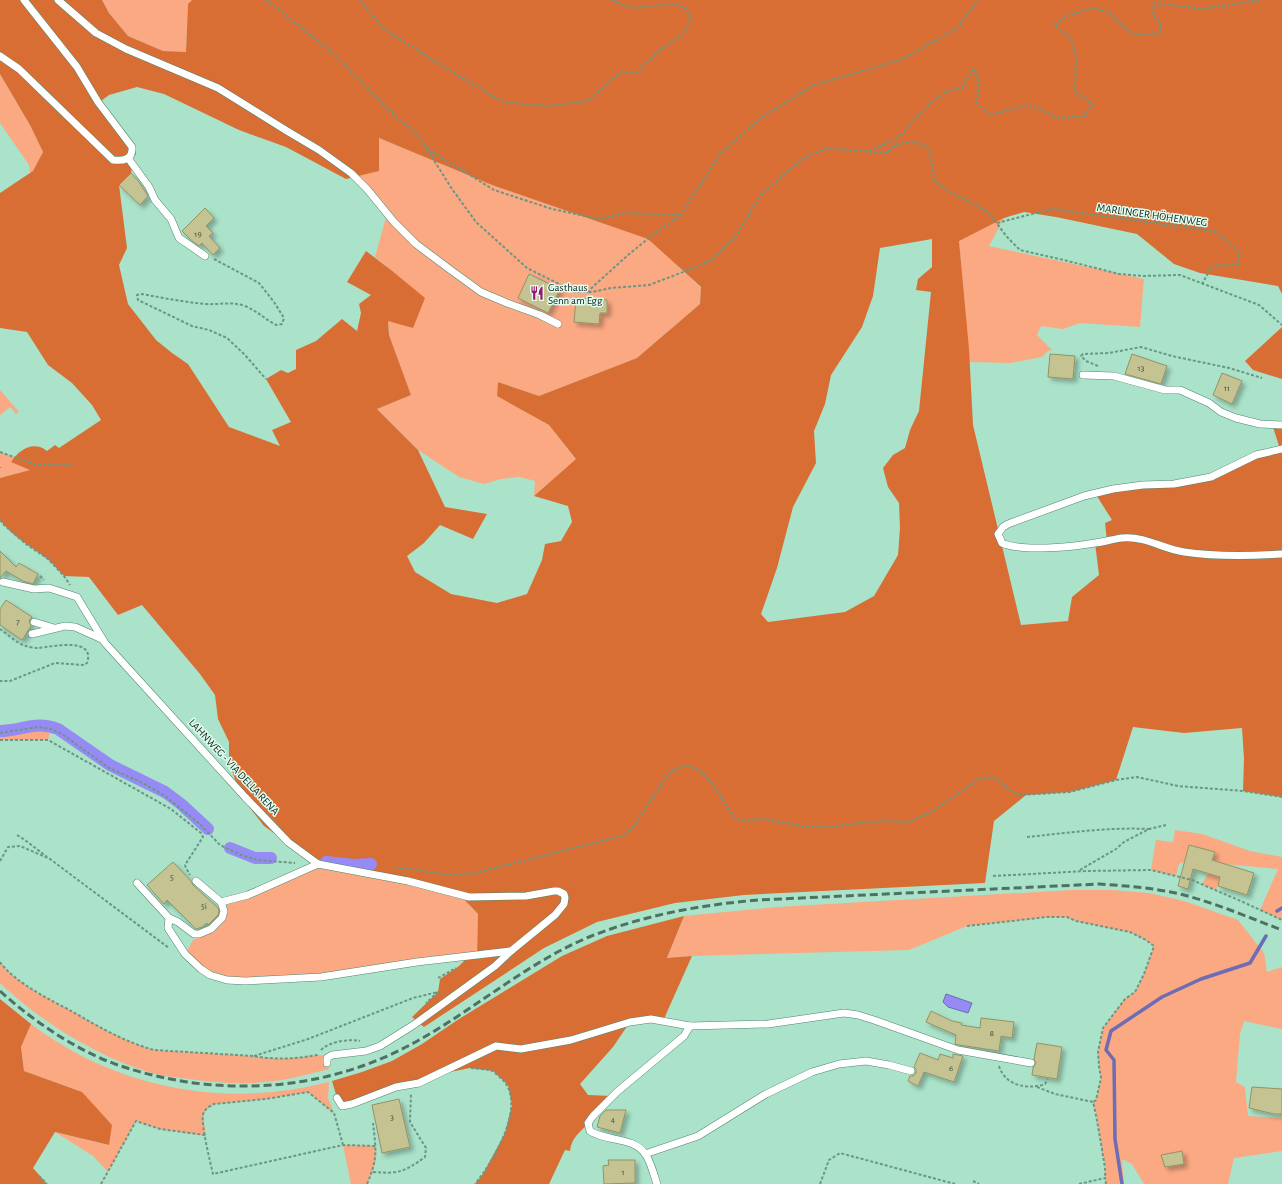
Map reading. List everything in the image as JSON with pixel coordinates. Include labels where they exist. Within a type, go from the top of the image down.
[{"type":"lane","points":[[0,56],[19,69],[113,160],[124,161],[128,158],[132,152],[132,147],[98,102],[77,67],[24,0]]},
{"type":"lane","points":[[58,0],[96,33],[126,49],[218,88],[319,150],[351,173],[410,238],[448,268],[481,292],[540,315],[558,324]]},
{"type":"lane","points":[[128,158],[149,186],[155,200],[171,219],[179,238],[205,256]]},
{"type":"lane","points":[[1083,375],[1114,376],[1165,390],[1180,390],[1209,403],[1221,412],[1236,418],[1260,424],[1282,425]]},
{"type":"lane","points":[[1282,449],[1256,455],[1211,478],[1174,484],[1143,485],[1113,489],[1084,496],[1008,524],[1002,527],[998,534],[1002,543],[1009,546],[1051,548],[1123,538],[1143,538],[1183,552],[1241,557],[1282,554]]},
{"type":"lane","points":[[3,582],[34,590],[49,588],[77,597]]},
{"type":"lane","name":"LAHNWEG - VIA DELLA RENA","points":[[77,597],[102,639],[245,797],[288,842],[318,864]]},
{"type":"lane","points":[[34,622],[56,628]]},
{"type":"lane","points":[[32,634],[65,626],[75,627],[102,639]]},
{"type":"lane","points":[[221,902],[248,895],[318,864],[408,881],[469,897],[526,896],[554,891],[564,894],[564,904],[555,916],[511,950],[495,966],[415,1024],[380,1046],[366,1051],[332,1055],[327,1058],[327,1063]]},
{"type":"lane","points":[[138,883],[169,918],[178,922],[194,934],[199,934],[211,929],[222,918],[224,911],[221,902],[196,881]]},
{"type":"lane","points":[[169,918],[168,928],[185,954],[210,975],[227,980],[245,981],[321,977],[417,962],[511,950]]},
{"type":"lane","points":[[337,1098],[342,1106],[352,1104],[396,1087],[418,1083],[496,1046],[521,1049],[571,1040],[630,1022],[651,1019],[690,1026],[768,1024],[844,1013],[858,1015],[874,1020],[958,1050],[1032,1063]]},
{"type":"lane","points":[[657,1184],[646,1154],[635,1146],[624,1141],[594,1135],[590,1131],[588,1123],[618,1091],[684,1036],[690,1026]]},
{"type":"lane","points":[[646,1154],[698,1136],[766,1094],[812,1072],[839,1064],[866,1061],[911,1071]]},
{"type":"path","points":[[265,0],[276,7],[335,55],[395,116],[418,135],[452,189],[476,222],[527,268],[575,292],[592,292],[611,288],[649,285],[712,260],[736,236],[760,196],[791,168],[809,155],[827,148],[886,153],[897,144],[914,142],[929,148],[935,181],[945,189],[986,211],[1007,237],[1020,250],[1119,274],[1143,276],[1180,275],[1258,305],[1282,325]]},
{"type":"path","points":[[360,0],[384,29],[503,102],[548,106],[588,101],[619,73],[637,72],[661,49],[684,34],[690,18],[684,7],[673,4],[634,8],[610,0]]},
{"type":"path","points":[[586,292],[655,233],[681,215],[720,154],[762,117],[814,86],[903,59],[957,28],[978,0]]},
{"type":"path","points":[[868,152],[900,136],[928,105],[947,91],[962,88],[974,68],[980,87],[975,101],[989,115],[1029,105],[1059,118],[1084,116],[1093,104],[1075,91],[1076,57],[1072,38],[1054,25],[1069,14],[1093,8],[1109,12],[1128,31],[1134,34],[1144,35],[1160,33],[1160,24],[1153,14],[1154,3],[1203,10],[1259,0]]},
{"type":"path","points":[[427,149],[494,190],[552,209],[599,219],[624,213],[681,215]]},
{"type":"path","name":"MARLINGER HÖHENWEG","points":[[997,223],[1052,209],[1214,231],[1238,250],[1238,264],[1212,266],[1202,284]]},
{"type":"path","points":[[205,256],[212,258],[259,283],[284,318],[282,324],[276,325],[256,311],[230,303],[206,304],[142,294],[137,296],[138,300],[192,326],[209,330],[227,338],[245,355],[266,379]]},
{"type":"path","points":[[1081,356],[1083,354],[1109,353],[1141,347],[1172,356],[1229,368],[1262,378]]},
{"type":"path","points":[[0,452],[33,464],[72,465]]},
{"type":"path","points":[[0,520],[26,544],[48,559],[64,576],[77,597]]},
{"type":"path","points":[[0,629],[23,646],[36,648],[70,644],[85,649],[89,658],[87,663],[84,665],[55,663],[10,681],[0,681]]},
{"type":"path","points":[[0,733],[38,728],[52,729],[62,734],[109,768],[143,783],[165,796],[201,825],[215,841],[227,849],[250,859],[264,862],[318,864]]},
{"type":"path","points":[[0,740],[48,740],[171,808],[201,833],[203,838],[185,864],[187,872],[196,881]]},
{"type":"path","points":[[392,868],[406,868],[448,875],[475,872],[621,836],[635,825],[668,774],[673,769],[687,766],[696,768],[713,784],[736,818],[741,820],[765,819],[807,827],[829,828],[881,821],[909,822],[930,813],[979,779],[985,777],[996,779],[1014,793],[1020,795],[1070,792],[1116,780],[1137,777],[1178,786],[1243,791],[1282,797]]},
{"type":"path","points":[[1079,871],[1116,849],[1124,842],[1149,829],[1166,825]]},
{"type":"path","points":[[1027,837],[1092,830],[1135,828],[1149,829]]},
{"type":"path","points":[[17,835],[26,840],[174,952],[185,954]]},
{"type":"path","points":[[0,861],[8,847],[20,846],[50,859]]},
{"type":"path","points":[[993,876],[1079,871],[1151,870],[1192,880],[1282,920]]},
{"type":"path","points":[[967,926],[1047,917],[1067,917],[1076,921],[1130,932],[1154,946],[1144,974],[1135,992],[1125,999],[1103,1028],[1098,1052],[1101,1078],[1096,1100],[1093,1102]]},
{"type":"path","points":[[0,962],[11,975],[49,999],[121,1039],[141,1047],[154,1050],[266,1058],[296,1058],[317,1055],[323,1047],[334,1042],[354,1040],[363,1042]]},
{"type":"path","points":[[254,1056],[308,1039],[413,998],[438,992],[422,1007]]},
{"type":"path","points":[[996,1057],[999,1068],[1005,1078],[1017,1085],[1037,1087],[1045,1084],[1048,1079]]},
{"type":"path","points":[[470,1068],[493,1071],[508,1085],[512,1105],[505,1133],[483,1174],[475,1184]]},
{"type":"path","points":[[373,1172],[392,1174],[410,1168],[425,1157],[426,1148],[410,1122],[412,1084]]},
{"type":"path","points":[[1037,1087],[1055,1094],[1093,1102]]},
{"type":"path","points":[[343,1145],[334,1113],[308,1092],[266,1099],[214,1104],[203,1114],[213,1174],[343,1145],[376,1146]]},
{"type":"path","points":[[1093,1102],[1106,1168],[1104,1178],[1106,1184]]},
{"type":"path","points":[[101,1184],[136,1121],[160,1128],[206,1136]]},
{"type":"path","points":[[367,1184],[373,1172],[377,1152],[373,1123]]},
{"type":"path","points":[[820,1184],[829,1160],[840,1153],[955,1184]]},
{"type":"path","points":[[39,1176],[47,1184]]},
{"type":"path","points":[[1079,1184],[1104,1178]]},
{"type":"path","points":[[973,1181],[979,1184]]},
{"type":"shaded area","points":[[0,0],[102,0],[109,13],[128,36],[163,51],[186,52],[188,4],[192,0],[1282,0],[1282,294],[1278,286],[1200,273],[1174,264],[1137,234],[1056,217],[1024,212],[1004,218],[959,241],[969,349],[973,425],[1021,625],[1068,621],[1072,597],[1099,575],[1095,543],[1107,541],[1105,523],[1112,520],[1095,493],[1211,477],[1256,455],[1280,449],[1272,424],[1282,425],[1282,797],[1243,791],[1244,759],[1242,728],[1184,733],[1133,727],[1116,780],[1070,792],[1026,795],[994,821],[985,883],[744,895],[675,903],[597,922],[544,948],[424,1027],[412,1017],[438,992],[440,979],[459,966],[469,956],[477,955],[478,914],[458,893],[318,864],[264,826],[240,795],[229,761],[229,742],[218,719],[215,695],[200,674],[142,605],[118,615],[89,577],[64,576],[49,560],[16,536],[0,520],[0,478],[30,470],[11,462],[22,450],[32,446],[37,446],[47,451],[55,445],[59,448],[101,420],[92,405],[72,383],[48,365],[27,332],[0,328],[0,193],[33,171],[43,152],[30,125],[0,74]],"holes":[[[137,87],[164,94],[239,130],[286,147],[346,179],[379,171],[379,138],[492,185],[648,239],[701,287],[700,304],[637,358],[539,396],[498,382],[497,396],[549,425],[576,459],[534,496],[568,506],[572,522],[561,541],[545,544],[542,560],[527,594],[497,603],[451,594],[415,572],[407,556],[424,543],[440,525],[473,539],[487,514],[445,507],[418,450],[377,409],[411,395],[389,335],[388,321],[413,328],[425,298],[366,251],[347,282],[371,295],[359,304],[361,313],[357,331],[342,319],[316,341],[296,350],[296,369],[288,373],[281,370],[266,379],[291,422],[272,430],[280,446],[229,427],[188,364],[156,340],[128,304],[119,265],[127,248],[119,185],[131,173],[133,158],[136,154],[135,149],[101,101],[109,95]],[[932,239],[932,267],[918,279],[916,290],[931,292],[919,411],[910,430],[905,448],[893,455],[883,468],[888,487],[899,503],[900,528],[898,555],[874,596],[845,612],[768,622],[761,614],[777,568],[793,507],[816,463],[814,431],[825,404],[831,375],[862,327],[873,296],[880,248]]]},
{"type":"shaded area","points":[[102,0],[192,0],[188,4],[186,52],[163,51],[128,36],[109,13]]},
{"type":"shaded area","points":[[0,74],[30,125],[43,152],[33,171],[30,173],[29,165],[0,123]]},
{"type":"shaded area","points":[[379,138],[492,185],[649,239],[701,288],[700,304],[637,358],[539,396],[498,382],[497,396],[549,425],[576,459],[534,496],[535,481],[519,477],[501,479],[484,484],[459,477],[418,450],[377,409],[411,395],[389,335],[388,321],[391,270],[375,257],[388,210],[357,176],[379,171]]},
{"type":"shaded area","points":[[1004,218],[989,246],[1144,279],[1140,327],[1080,323],[1063,329],[1041,326],[1037,335],[1052,350],[1048,351],[1042,357],[1010,363],[969,362],[959,240]]},
{"type":"shaded area","points":[[1282,327],[1282,379],[1253,370],[1245,361]]},
{"type":"shaded area","points":[[0,390],[19,412],[16,414],[10,407],[0,415]]},
{"type":"shaded area","points":[[0,452],[15,457],[30,470],[0,478]]},
{"type":"shaded area","points":[[38,727],[51,729],[48,740],[0,740],[0,733]]},
{"type":"shaded area","points":[[1175,830],[1202,834],[1250,851],[1282,857],[1282,920],[1260,910],[1278,869],[1225,864],[1216,890],[1202,884],[1208,874],[1215,852],[1189,845],[1184,862],[1179,864],[1176,876],[1151,870],[1156,840],[1173,842]]},
{"type":"shaded area","points":[[318,864],[458,893],[478,914],[477,955],[353,972],[235,979],[211,972],[202,967],[187,951],[193,940],[214,931],[226,916],[227,903]]},
{"type":"shaded area","points":[[1072,890],[1113,890],[1148,893],[1184,901],[1238,920],[1264,953],[1267,972],[1282,967],[1282,1029],[1244,1021],[1240,1034],[1236,1082],[1245,1087],[1248,1116],[1282,1118],[1282,1151],[1234,1158],[1228,1184],[1144,1184],[1132,1164],[1122,1159],[1124,1184],[1106,1184],[1106,1168],[1093,1102],[1096,1100],[1101,1078],[1098,1052],[1103,1028],[1125,999],[1135,992],[1144,974],[1154,946],[1130,932],[1076,921],[1067,917],[1047,917],[967,926],[909,950],[692,956],[667,959],[684,916],[777,907]]},
{"type":"shaded area","points":[[684,916],[667,958],[692,956],[663,1021],[630,1022],[613,1047],[580,1084],[588,1095],[612,1096],[576,1136],[572,1142],[570,1151],[565,1150],[549,1184],[475,1184],[483,1174],[505,1133],[512,1105],[508,1085],[493,1071],[470,1068],[435,1075],[342,1106],[337,1098],[332,1081],[392,1061],[422,1044],[459,1019],[562,956],[607,936]]},
{"type":"shaded area","points":[[0,962],[15,977],[34,990],[102,1029],[143,1047],[154,1050],[254,1056],[264,1058],[332,1055],[327,1063],[329,1069],[297,1077],[254,1083],[213,1082],[155,1074],[113,1059],[92,1049],[72,1038],[34,1012],[0,983]]},
{"type":"shaded area","points":[[946,994],[972,1003],[968,1013],[948,1007],[943,1002]]},
{"type":"shaded area","points":[[0,999],[31,1024],[21,1047],[24,1071],[82,1092],[112,1125],[109,1145],[55,1132],[33,1168],[47,1184],[0,1184]]},
{"type":"shaded area","points":[[31,1024],[64,1046],[99,1064],[136,1078],[173,1088],[212,1093],[251,1093],[290,1090],[329,1082],[328,1098],[334,1113],[308,1092],[266,1099],[214,1104],[203,1114],[206,1136],[160,1129],[136,1121],[108,1172],[93,1156],[55,1132],[108,1145],[82,1092],[24,1071],[21,1047]]},
{"type":"shaded area","points":[[343,1145],[376,1146],[374,1165],[367,1184],[351,1184]]},
{"type":"building","points":[[131,173],[148,196],[140,205],[119,185]]},
{"type":"building","points":[[205,208],[214,218],[206,226],[213,233],[209,236],[220,248],[213,255],[202,243],[199,246],[182,231]]},
{"type":"building","points":[[529,274],[560,289],[548,313],[518,298]]},
{"type":"building","points":[[576,298],[607,300],[607,313],[600,313],[599,324],[574,322]]},
{"type":"building","points":[[1050,354],[1075,356],[1073,379],[1048,377]]},
{"type":"building","points":[[1132,354],[1167,366],[1161,384],[1125,374]]},
{"type":"building","points":[[1222,373],[1242,381],[1232,404],[1213,395]]},
{"type":"building","points":[[0,551],[16,567],[19,563],[38,574],[33,584],[23,581],[6,571],[0,578]]},
{"type":"building","points":[[6,600],[32,617],[29,621],[31,626],[22,640],[0,625],[0,609]]},
{"type":"building","points":[[1189,845],[1215,852],[1212,860],[1254,873],[1247,895],[1218,886],[1220,877],[1193,869],[1188,889],[1178,886]]},
{"type":"building","points":[[173,862],[193,885],[218,908],[218,915],[208,925],[207,923],[196,929],[167,900],[164,904],[147,885]]},
{"type":"building","points":[[931,1011],[952,1021],[962,1023],[961,1025],[980,1028],[981,1018],[1014,1022],[1012,1038],[1001,1036],[999,1051],[955,1044],[956,1035],[926,1022]]},
{"type":"building","points":[[1037,1043],[1062,1047],[1057,1079],[1032,1075],[1033,1068],[1036,1063],[1034,1059]]},
{"type":"building","points":[[920,1053],[938,1060],[940,1054],[953,1058],[953,1054],[963,1056],[954,1082],[924,1072],[918,1086],[908,1081],[910,1076],[913,1076],[916,1073],[916,1069],[914,1067]]},
{"type":"building","points":[[1252,1087],[1282,1089],[1282,1114],[1274,1114],[1249,1108]]},
{"type":"building","points":[[399,1099],[410,1147],[382,1153],[372,1105]]},
{"type":"building","points":[[606,1110],[626,1110],[620,1133],[597,1127],[600,1116]]},
{"type":"building","points":[[1182,1151],[1184,1164],[1165,1167],[1161,1155]]},
{"type":"building","points":[[608,1160],[635,1160],[635,1183],[604,1184],[603,1166],[609,1165]]},
{"type":"waterway","points":[[0,731],[35,726],[58,729],[110,765],[165,792],[181,804],[208,829]]},
{"type":"waterway","points":[[230,848],[255,858],[271,858]]},
{"type":"waterway","points":[[326,862],[354,865],[371,864]]},
{"type":"waterway","points":[[1277,911],[1282,908]]},
{"type":"waterway","points":[[1122,1184],[1115,1139],[1114,1060],[1106,1050],[1111,1031],[1162,997],[1201,979],[1250,963],[1266,936]]},
{"type":"railway","points":[[0,991],[35,1020],[73,1044],[100,1058],[132,1070],[187,1082],[244,1086],[272,1085],[300,1082],[328,1076],[382,1058],[431,1033],[542,961],[565,948],[610,929],[651,917],[694,908],[758,900],[1099,884],[1152,889],[1184,895],[1222,907],[1282,930]]},
{"type":"place","name":"Gasthaus Senn am Egg","points":[[537,293]]}]
